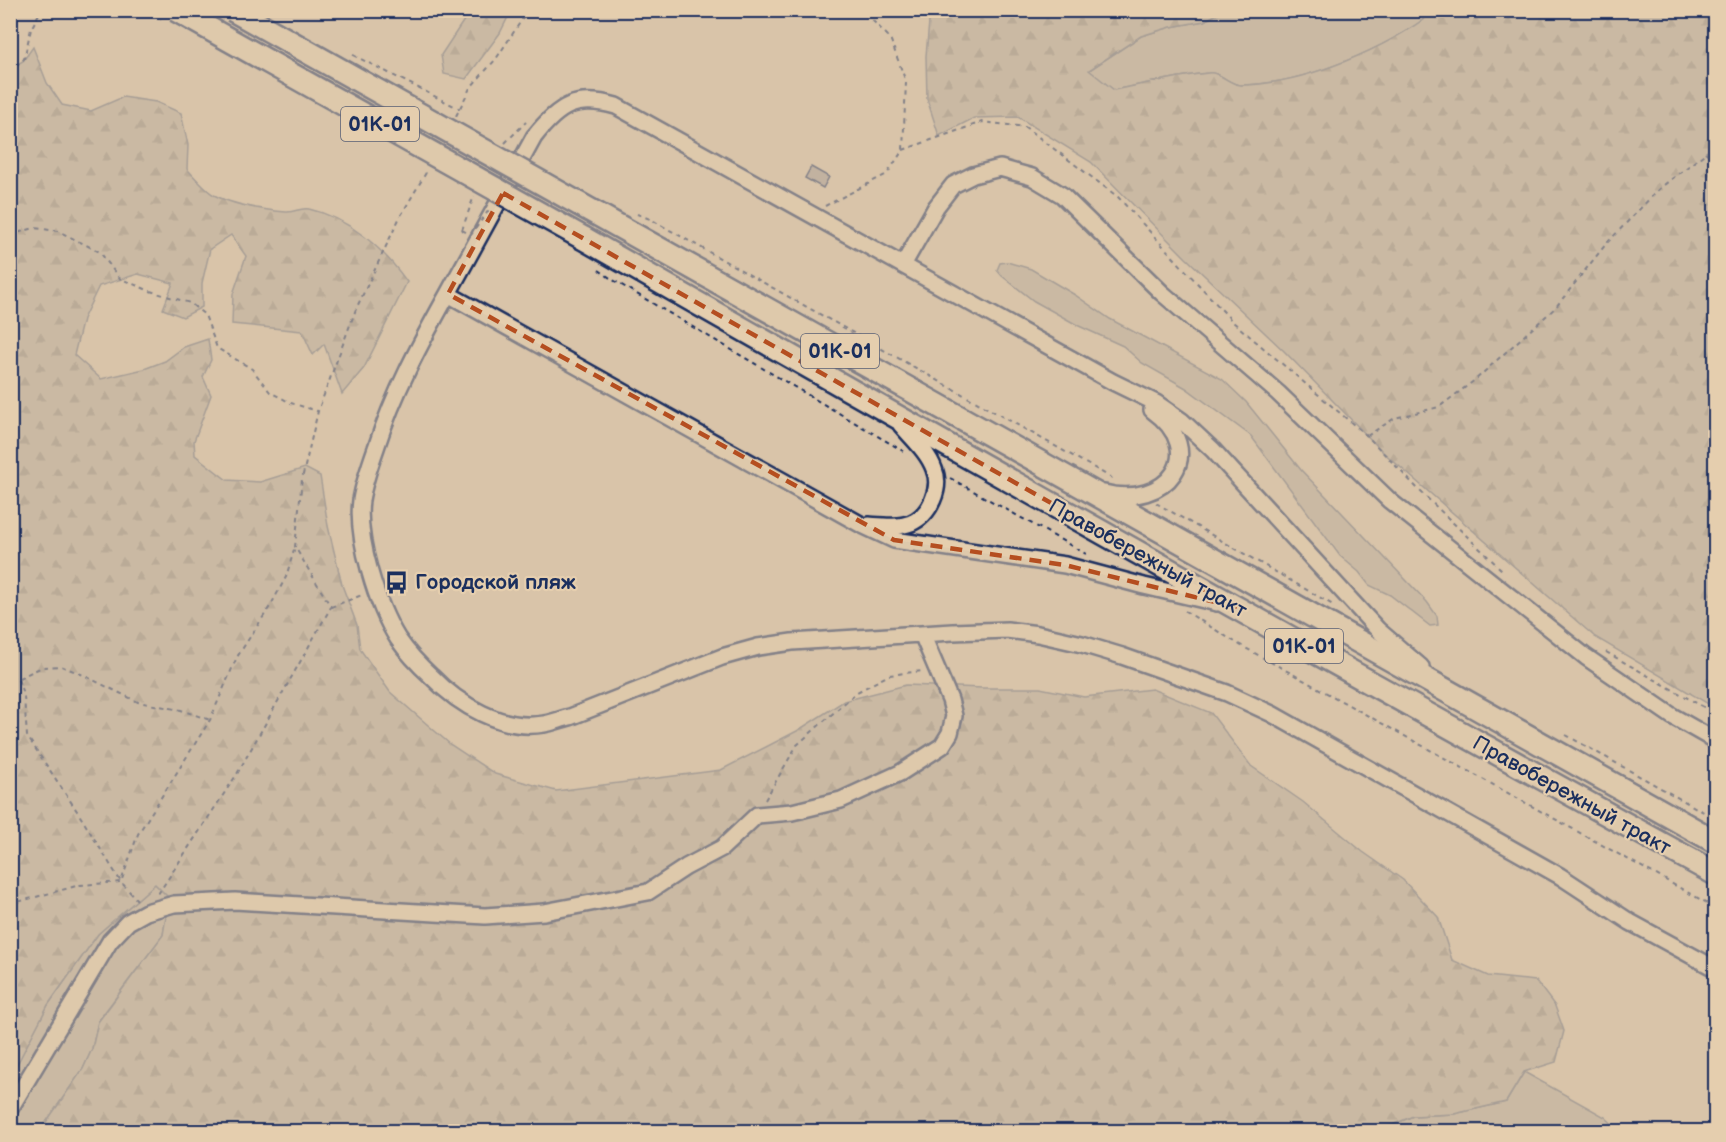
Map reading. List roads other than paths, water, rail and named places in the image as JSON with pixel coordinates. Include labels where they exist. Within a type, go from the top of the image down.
[{"type":"highway","name":"Правобережный тракт","points":[[176,10],[583,238],[893,416],[1716,874]]},
{"type":"highway","name":"Правобережный тракт","points":[[233,10],[1716,842]]},
{"type":"street","points":[[1468,704],[1409,658],[1378,630],[1213,450],[1182,421],[1156,403],[812,213],[616,106],[597,101],[578,102],[561,108],[534,137],[412,358],[384,423],[366,477],[361,501],[361,529],[376,590],[398,638],[419,664],[457,700],[501,721],[523,725],[544,724],[570,717],[722,657],[758,647],[792,642],[1007,630],[1038,634],[1122,656],[1227,693],[1272,714],[1560,876],[1630,922],[1716,969]]},
{"type":"street","points":[[903,265],[936,207],[953,185],[973,175],[1000,168],[1032,177],[1062,195],[1162,293],[1278,393],[1390,501],[1586,657],[1672,716],[1716,741]]},
{"type":"street","points":[[448,294],[860,524],[894,540],[1065,565],[1235,607]]},
{"type":"street","points":[[1084,488],[1116,496],[1142,495],[1163,486],[1175,474],[1180,457],[1178,441],[1164,418],[1113,381]]},
{"type":"street","points":[[860,524],[890,527],[911,523],[927,511],[937,489],[935,470],[923,451],[893,416]]},
{"type":"street","points":[[10,1109],[110,941],[128,922],[146,912],[174,903],[235,901],[485,915],[544,912],[648,892],[686,867],[722,848],[757,815],[792,812],[841,800],[900,773],[942,746],[950,733],[954,716],[922,634]]},
{"type":"place","name":"Городской пляж","points":[[397,582]]}]
